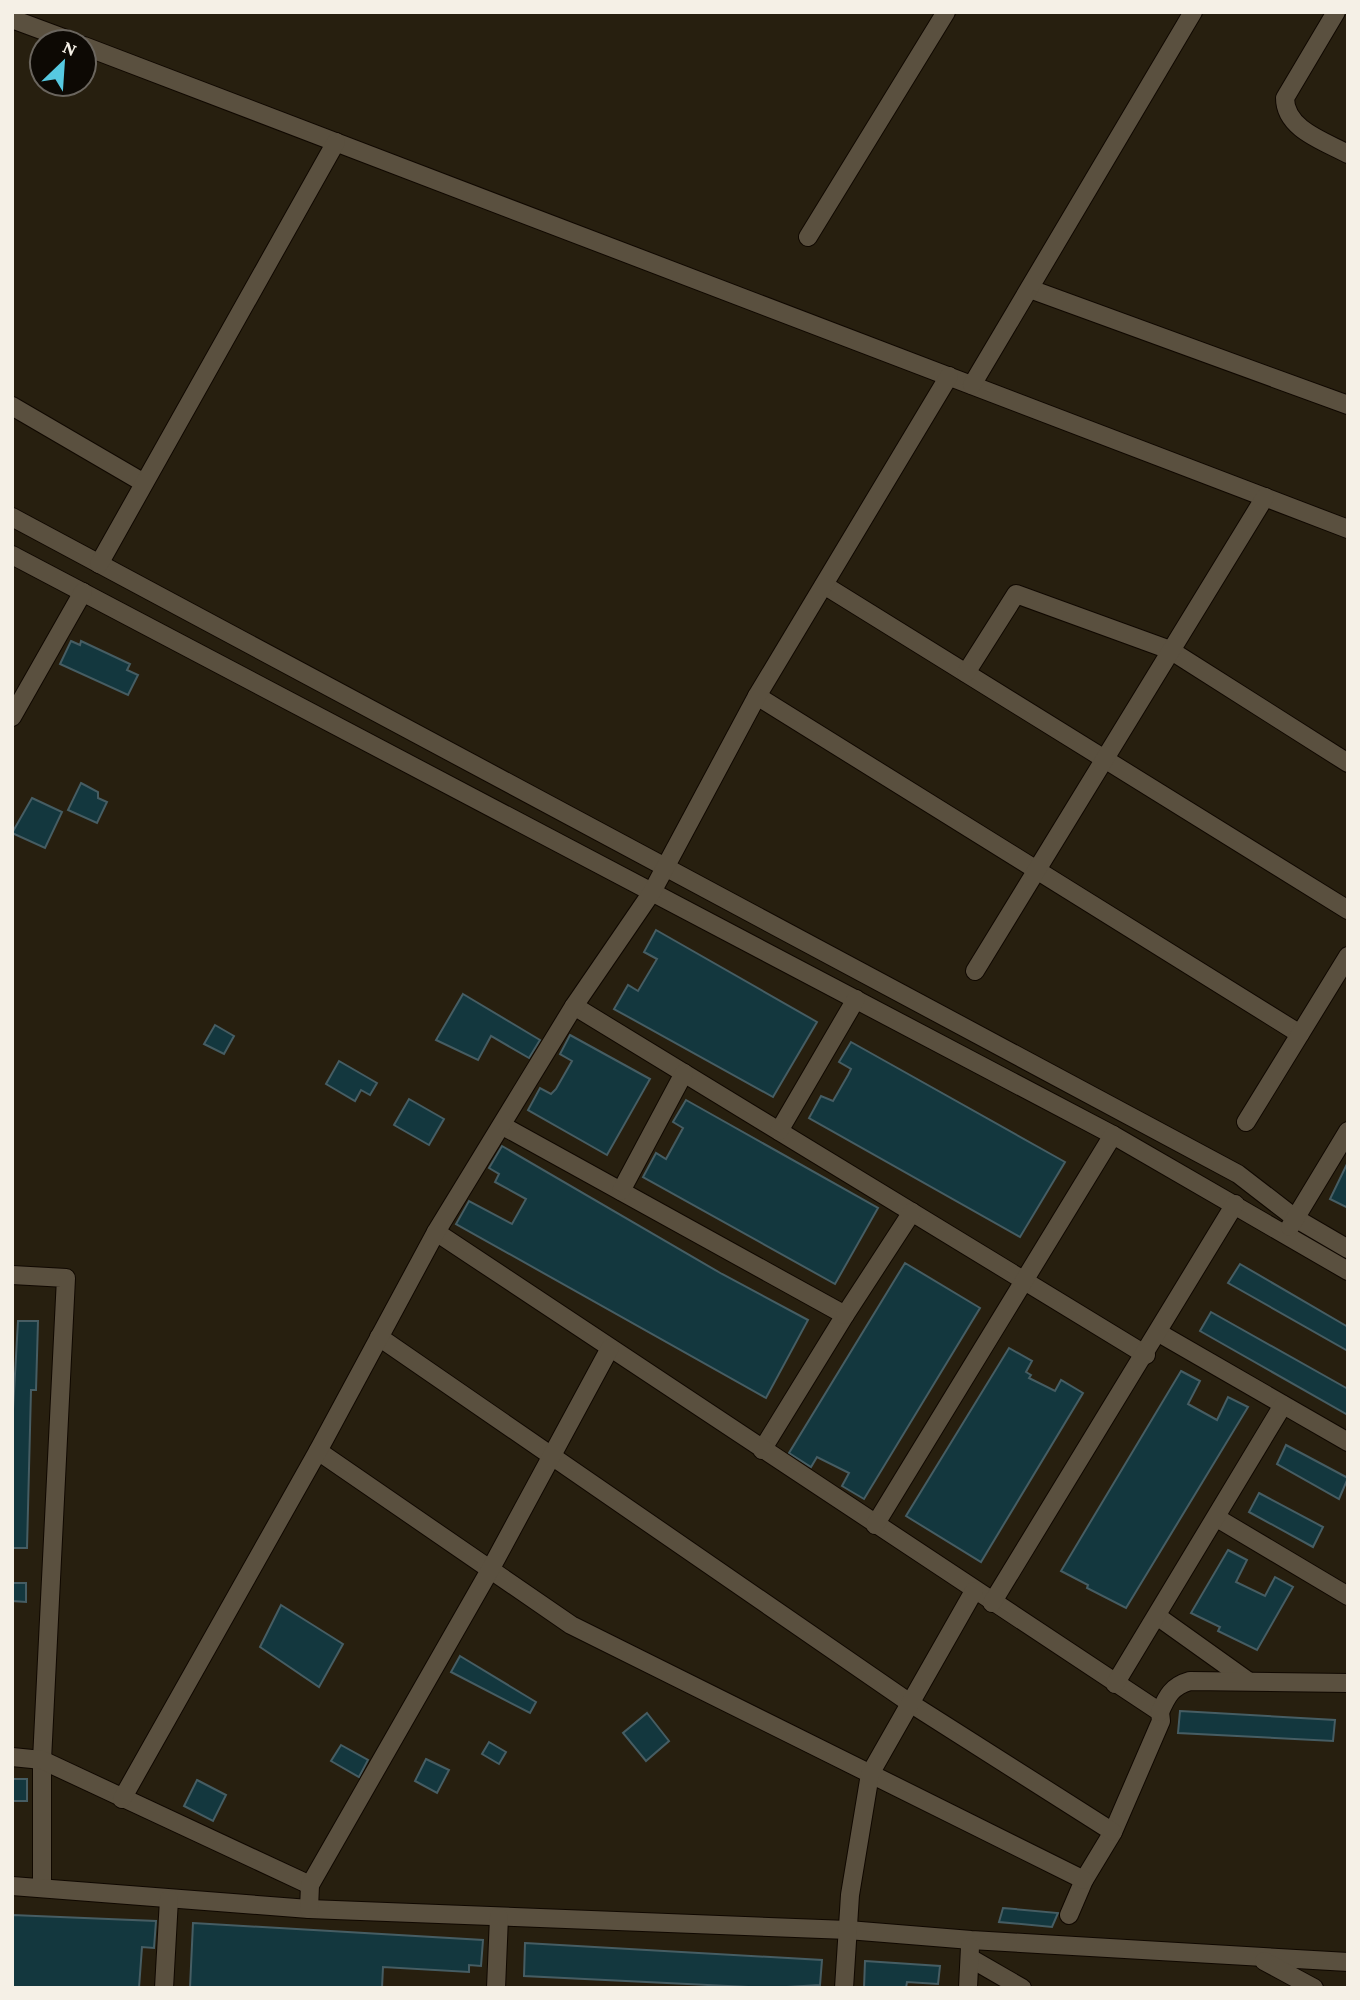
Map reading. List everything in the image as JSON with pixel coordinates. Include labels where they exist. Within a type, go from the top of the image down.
[{"type":"street","points":[[808,237],[946,12]]},
{"type":"street","points":[[1336,12],[1285,99],[1285,111],[1293,123],[1348,154]]},
{"type":"street","points":[[972,385],[1191,13]]},
{"type":"street","points":[[12,19],[36,28]]},
{"type":"street","points":[[98,51],[1348,528]]},
{"type":"street","points":[[99,564],[336,142]]},
{"type":"street","points":[[1030,289],[1348,405]]},
{"type":"street","points":[[122,1799],[318,1451],[436,1232],[574,1006],[652,892],[757,696],[948,376]]},
{"type":"street","points":[[12,406],[144,484]]},
{"type":"street","points":[[975,971],[1265,497]]},
{"type":"street","points":[[12,517],[1238,1174],[1291,1226],[1348,1271]]},
{"type":"street","points":[[12,555],[1113,1135],[1235,1204],[1348,1249]]},
{"type":"street","points":[[824,584],[1348,910]]},
{"type":"street","points":[[12,717],[83,592]]},
{"type":"street","points":[[966,673],[1016,594],[1170,650],[1348,762]]},
{"type":"street","points":[[757,696],[1300,1034]]},
{"type":"street","points":[[1245,1122],[1348,957]]},
{"type":"street","points":[[779,1131],[856,999]]},
{"type":"street","points":[[574,1006],[1146,1355]]},
{"type":"street","points":[[621,1191],[684,1073]]},
{"type":"street","points":[[503,1126],[845,1315]]},
{"type":"street","points":[[1291,1226],[1348,1131]]},
{"type":"street","points":[[875,1524],[1113,1135]]},
{"type":"street","points":[[992,1602],[1146,1355],[1235,1204]]},
{"type":"street","points":[[762,1450],[912,1212]]},
{"type":"street","points":[[436,1232],[1160,1712]]},
{"type":"street","points":[[12,1275],[66,1278],[43,1760],[42,1888]]},
{"type":"street","points":[[1159,1333],[1348,1442]]},
{"type":"street","points":[[379,1337],[910,1703],[1113,1832]]},
{"type":"street","points":[[309,1909],[310,1885],[490,1570],[610,1348]]},
{"type":"street","points":[[1115,1684],[1283,1405]]},
{"type":"street","points":[[318,1451],[571,1625],[1084,1880]]},
{"type":"street","points":[[1217,1518],[1348,1596]]},
{"type":"street","points":[[844,1988],[848,1930],[870,1774],[974,1591]]},
{"type":"street","points":[[1157,1616],[1248,1681]]},
{"type":"street","points":[[1069,1915],[1084,1880],[1113,1832],[1161,1721],[1160,1712],[1168,1694],[1179,1684],[1190,1681],[1348,1683]]},
{"type":"street","points":[[12,1757],[43,1760],[310,1885]]},
{"type":"street","points":[[12,1886],[309,1909],[848,1930],[970,1949],[1348,1962]]},
{"type":"street","points":[[164,1988],[169,1899]]},
{"type":"street","points":[[496,1988],[499,1917]]},
{"type":"street","points":[[968,1988],[970,1949]]},
{"type":"street","points":[[970,1949],[1022,1988]]},
{"type":"street","points":[[1259,1958],[1314,1988]]},
{"type":"building","points":[[71,641],[80,645],[81,641],[130,664],[127,670],[138,675],[128,695],[60,664]]},
{"type":"building","points":[[81,783],[98,792],[98,798],[107,802],[97,823],[68,810]]},
{"type":"building","points":[[32,798],[62,812],[45,848],[12,833]]},
{"type":"building","points":[[656,930],[817,1022],[773,1097],[614,1009],[628,985],[638,991],[657,959],[644,952]]},
{"type":"building","points":[[463,994],[540,1040],[529,1058],[491,1036],[478,1060],[436,1040]]},
{"type":"building","points":[[215,1025],[234,1036],[224,1054],[204,1044]]},
{"type":"building","points":[[570,1035],[650,1079],[607,1155],[528,1110],[540,1088],[551,1094],[556,1089],[572,1061],[560,1054]]},
{"type":"building","points":[[851,1042],[1065,1162],[1020,1237],[809,1118],[821,1096],[833,1101],[848,1075],[851,1069],[839,1062]]},
{"type":"building","points":[[339,1061],[377,1083],[370,1095],[361,1090],[355,1101],[326,1084]]},
{"type":"building","points":[[409,1099],[444,1119],[429,1145],[394,1125]]},
{"type":"building","points":[[686,1100],[878,1208],[835,1284],[643,1177],[656,1153],[666,1159],[683,1128],[673,1122]]},
{"type":"building","points":[[502,1146],[722,1274],[808,1320],[766,1398],[456,1224],[469,1201],[512,1224],[526,1199],[495,1182],[499,1174],[489,1168]]},
{"type":"building","points":[[1348,1162],[1348,1208],[1330,1199]]},
{"type":"building","points":[[905,1263],[980,1308],[864,1499],[842,1486],[849,1473],[817,1457],[811,1467],[789,1453]]},
{"type":"building","points":[[1240,1264],[1348,1327],[1348,1351],[1228,1283]]},
{"type":"building","points":[[1211,1312],[1348,1389],[1348,1415],[1200,1331]]},
{"type":"building","points":[[18,1321],[38,1321],[36,1390],[31,1390],[27,1548],[12,1548],[12,1427]]},
{"type":"building","points":[[1009,1348],[1032,1361],[1026,1372],[1031,1375],[1029,1378],[1055,1391],[1061,1380],[1083,1393],[981,1562],[906,1516]]},
{"type":"building","points":[[1181,1371],[1200,1381],[1188,1404],[1217,1420],[1228,1397],[1248,1407],[1126,1608],[1061,1571]]},
{"type":"building","points":[[1286,1445],[1348,1478],[1339,1499],[1277,1464]]},
{"type":"building","points":[[1259,1493],[1323,1527],[1313,1547],[1249,1512]]},
{"type":"building","points":[[1228,1550],[1247,1560],[1236,1582],[1265,1596],[1275,1577],[1293,1587],[1257,1650],[1218,1631],[1220,1627],[1191,1613]]},
{"type":"building","points":[[12,1583],[26,1583],[26,1602],[12,1601]]},
{"type":"building","points":[[281,1605],[343,1644],[319,1687],[260,1647]]},
{"type":"building","points":[[460,1656],[536,1702],[530,1713],[451,1672]]},
{"type":"building","points":[[1180,1711],[1335,1720],[1333,1741],[1178,1733]]},
{"type":"building","points":[[647,1713],[669,1741],[646,1761],[623,1733]]},
{"type":"building","points":[[489,1742],[506,1752],[499,1764],[482,1754]]},
{"type":"building","points":[[341,1745],[368,1760],[359,1777],[331,1761]]},
{"type":"building","points":[[426,1759],[449,1770],[437,1793],[415,1781]]},
{"type":"building","points":[[12,1779],[27,1779],[27,1801],[12,1801]]},
{"type":"building","points":[[197,1780],[226,1795],[213,1821],[184,1806]]},
{"type":"building","points":[[1003,1908],[1058,1913],[1052,1927],[999,1922]]},
{"type":"building","points":[[12,1915],[156,1921],[154,1948],[142,1947],[139,1988],[12,1988]]},
{"type":"building","points":[[193,1923],[483,1940],[481,1966],[469,1965],[469,1972],[383,1967],[382,1988],[190,1988]]},
{"type":"building","points":[[525,1943],[822,1960],[820,1985],[770,1988],[524,1976]]},
{"type":"building","points":[[865,1961],[940,1966],[938,1984],[907,1982],[906,1988],[864,1988]]}]
